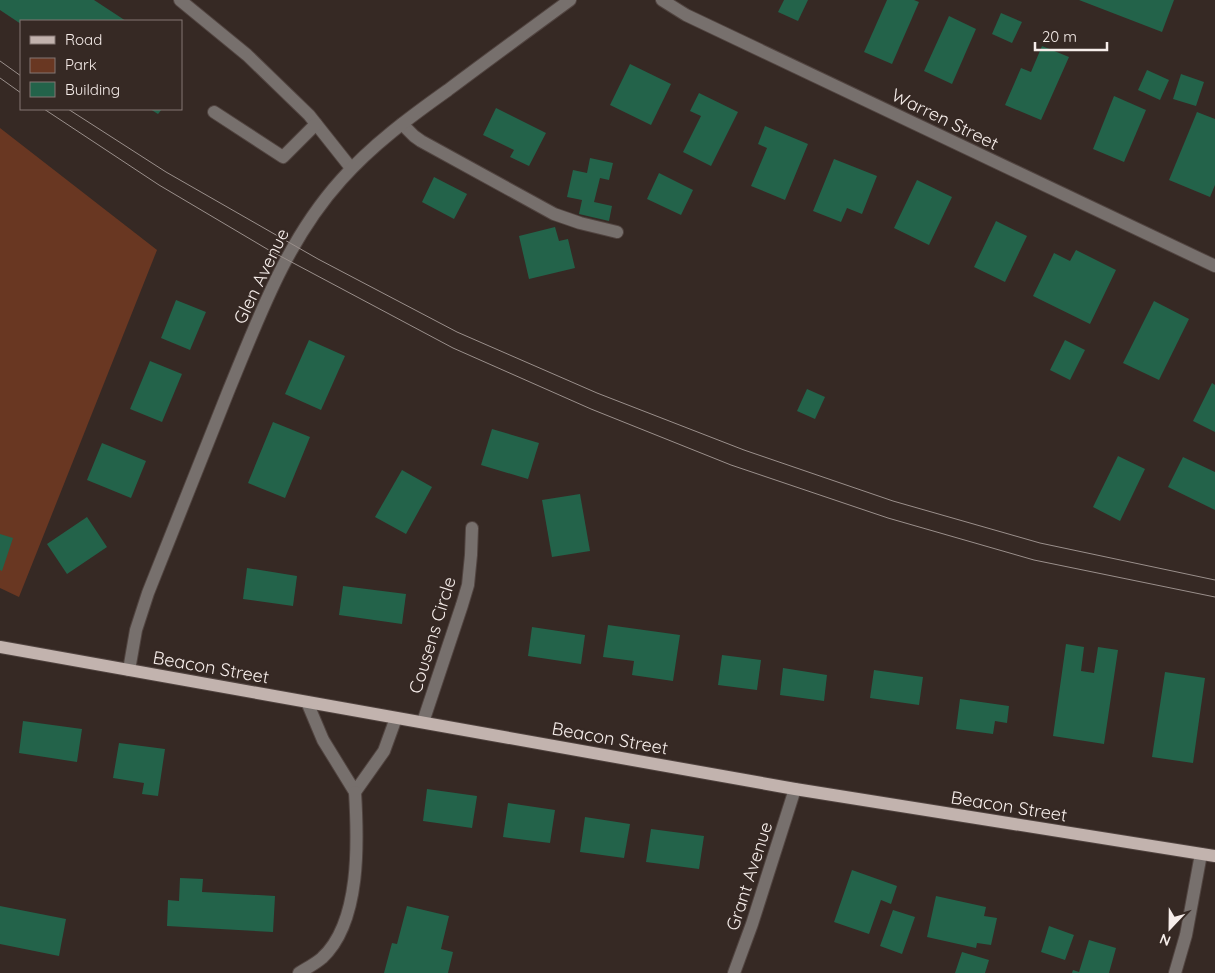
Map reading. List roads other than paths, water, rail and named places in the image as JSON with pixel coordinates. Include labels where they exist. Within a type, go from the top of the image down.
[{"type":"main road","name":"Beacon Street","points":[[0,646],[795,789],[1215,856]]},
{"type":"street","points":[[180,0],[248,55],[309,115],[351,168]]},
{"type":"street","name":"Glen Avenue","points":[[129,670],[136,630],[148,593],[270,290],[296,240],[326,198],[351,168],[402,124],[570,0]]},
{"type":"street","name":"Warren Street","points":[[662,0],[695,19],[1215,266]]},
{"type":"street","points":[[214,112],[283,157],[316,124]]},
{"type":"street","points":[[402,124],[421,141],[540,206],[580,223],[617,232]]},
{"type":"street","name":"Cousens Circle","points":[[423,722],[468,585],[472,528]]},
{"type":"street","points":[[299,973],[322,958],[342,931],[355,881],[358,834],[355,792],[323,740],[307,702]]},
{"type":"street","points":[[355,792],[384,751],[396,718]]},
{"type":"street","name":"Grant Avenue","points":[[734,973],[795,789]]},
{"type":"street","points":[[1176,973],[1186,935],[1201,854]]},
{"type":"tram line","points":[[0,61],[20,75]]},
{"type":"tram line","points":[[0,78],[20,92]]},
{"type":"tram line","points":[[46,110],[159,185],[267,249],[453,348],[591,409],[731,465],[888,518],[1034,560],[1215,597]]},
{"type":"tram line","points":[[70,110],[166,172],[318,259],[457,332],[597,393],[744,450],[893,501],[1040,543],[1215,580]]}]
